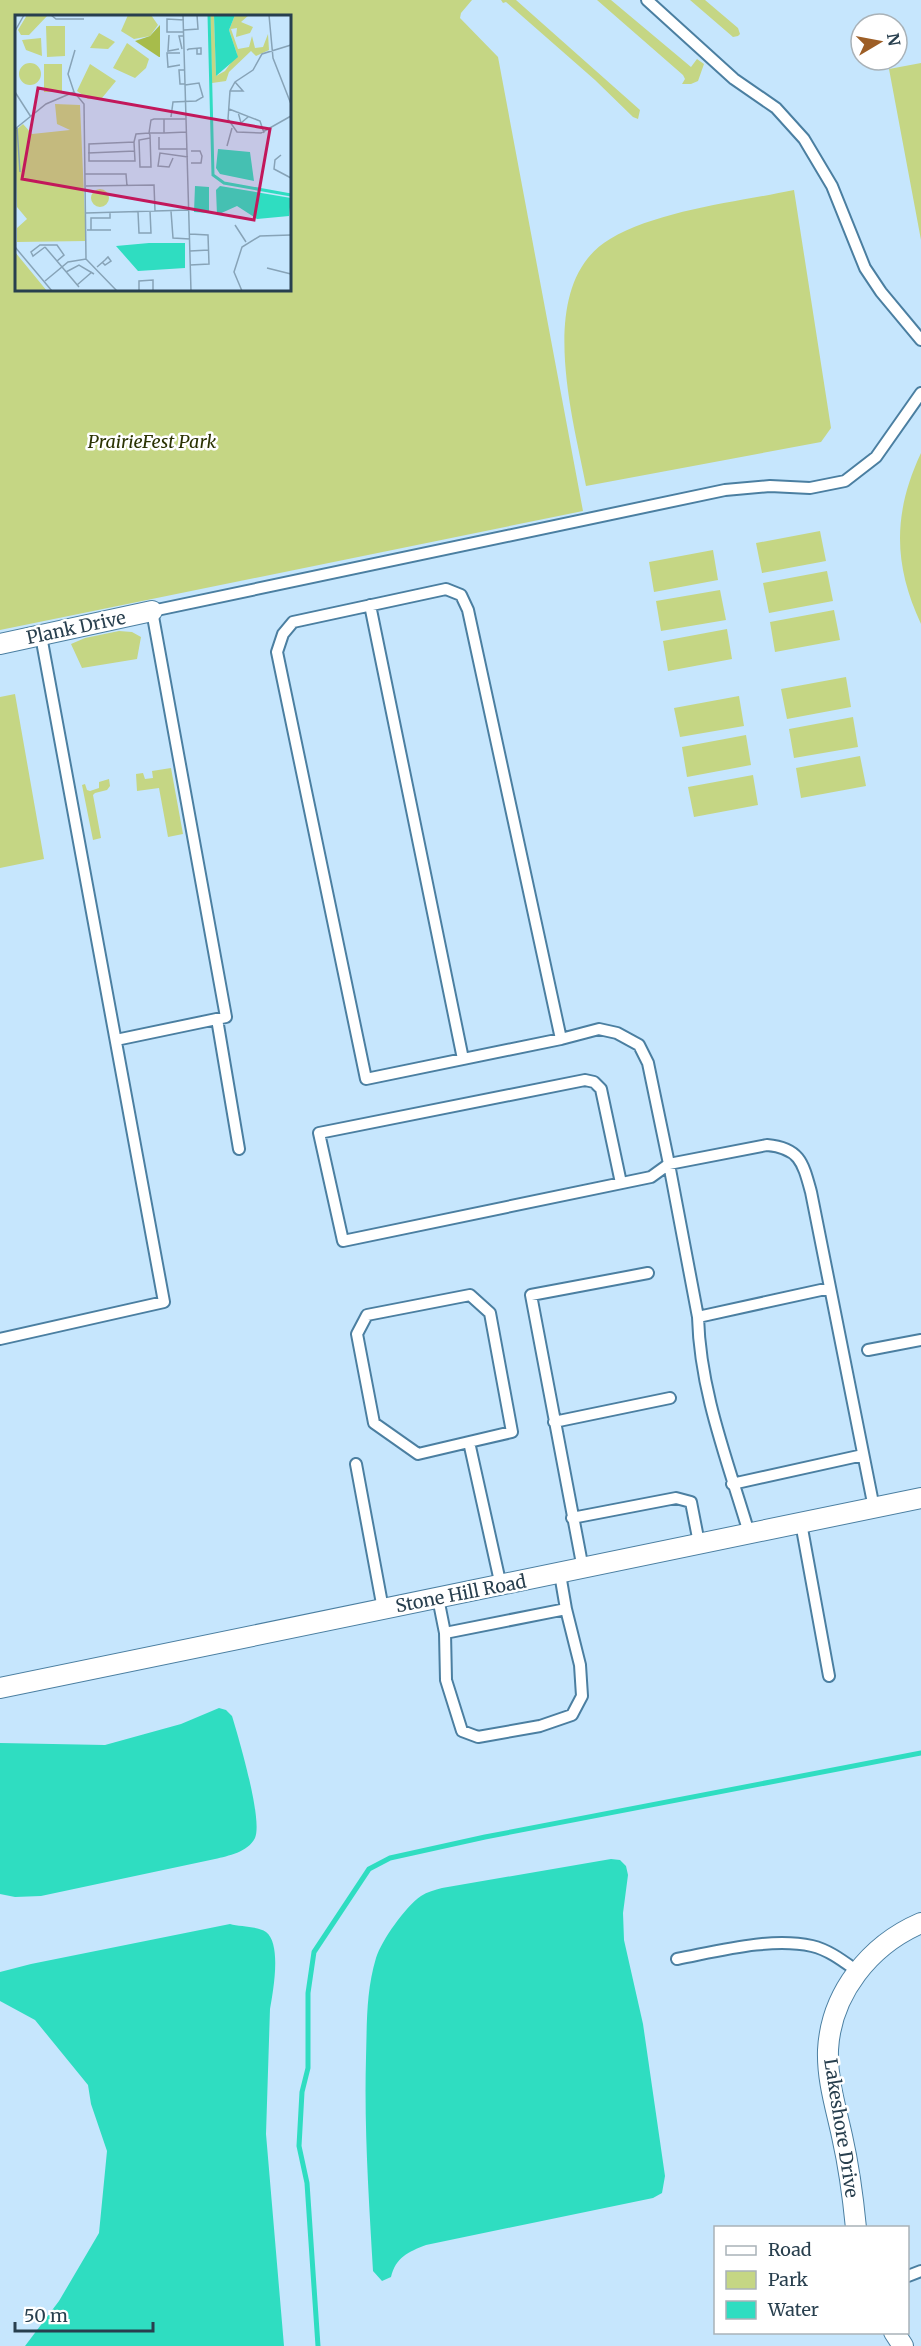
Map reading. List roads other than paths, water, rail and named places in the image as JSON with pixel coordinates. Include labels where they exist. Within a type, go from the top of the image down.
[{"type":"street","name":"Plank Drive","points":[[0,644],[152,611]]},
{"type":"street","name":"Stone Hill Road","points":[[0,1688],[921,1498]]},
{"type":"street","name":"Lakeshore Drive","points":[[856,2226],[849,2167],[829,2075],[828,2049],[832,2025],[857,1971],[882,1946],[921,1923]]},
{"type":"lane","points":[[647,0],[734,78],[776,108],[804,140],[832,186],[866,268],[881,292],[921,340]]},
{"type":"lane","points":[[116,1040],[226,1017],[152,611],[725,490],[770,486],[810,488],[845,481],[876,457],[921,393]]},
{"type":"lane","points":[[561,1039],[468,610],[460,595],[446,589],[292,622],[283,634],[278,652],[366,1079],[561,1039],[599,1029],[617,1034],[639,1045],[648,1063],[669,1164],[698,1317],[699,1347],[718,1439],[749,1533]]},
{"type":"lane","points":[[370,605],[464,1059]]},
{"type":"lane","points":[[0,1338],[164,1302],[40,636]]},
{"type":"lane","points":[[217,1019],[239,1149]]},
{"type":"lane","points":[[621,1183],[601,1089],[594,1082],[585,1080],[319,1133],[343,1240],[651,1177],[669,1164],[767,1145],[782,1147],[795,1154],[803,1163],[811,1192],[874,1508]]},
{"type":"lane","points":[[583,1569],[531,1295],[648,1273]]},
{"type":"lane","points":[[698,1317],[830,1288]]},
{"type":"lane","points":[[470,1295],[490,1313],[512,1432],[469,1442],[418,1454],[374,1423],[357,1334],[366,1315],[470,1295]]},
{"type":"lane","points":[[868,1350],[921,1340]]},
{"type":"lane","points":[[554,1422],[670,1398]]},
{"type":"lane","points":[[469,1442],[501,1586]]},
{"type":"lane","points":[[732,1484],[862,1455]]},
{"type":"lane","points":[[356,1464],[383,1609]]},
{"type":"lane","points":[[572,1518],[676,1498],[691,1502],[699,1544]]},
{"type":"lane","points":[[801,1523],[829,1676]]},
{"type":"lane","points":[[438,1598],[446,1633],[446,1680],[462,1731],[478,1737],[540,1726],[572,1715],[582,1696],[580,1665],[560,1574]]},
{"type":"lane","points":[[446,1633],[566,1609]]},
{"type":"lane","points":[[677,1959],[756,1945],[812,1946],[832,1954],[857,1971]]},
{"type":"water","points":[[219,1708],[226,1710],[232,1716],[253,1798],[257,1829],[255,1838],[248,1847],[220,1858],[41,1896],[15,1897],[0,1894],[0,1743],[105,1745],[181,1724]]},
{"type":"water","points":[[611,1859],[620,1860],[626,1866],[628,1875],[623,1913],[624,1940],[643,2024],[665,2176],[662,2193],[653,2198],[426,2245],[404,2256],[396,2265],[391,2277],[382,2281],[373,2271],[367,2164],[366,2085],[369,1995],[376,1958],[383,1942],[408,1908],[421,1896],[431,1891]]},
{"type":"water","points":[[230,1924],[263,1930],[271,1938],[274,1947],[275,1969],[270,2009],[266,2134],[284,2346],[25,2346],[59,2301],[99,2233],[107,2151],[91,2104],[88,2085],[35,2020],[0,2001],[0,1972]]},
{"type":"waterway","points":[[318,2346],[307,2183],[299,2146],[302,2092],[308,2068],[308,1993],[314,1952],[369,1869],[390,1858],[485,1837],[921,1753]]},
{"type":"park label","name":"PrairieFest Park","points":[[152,442]]}]
